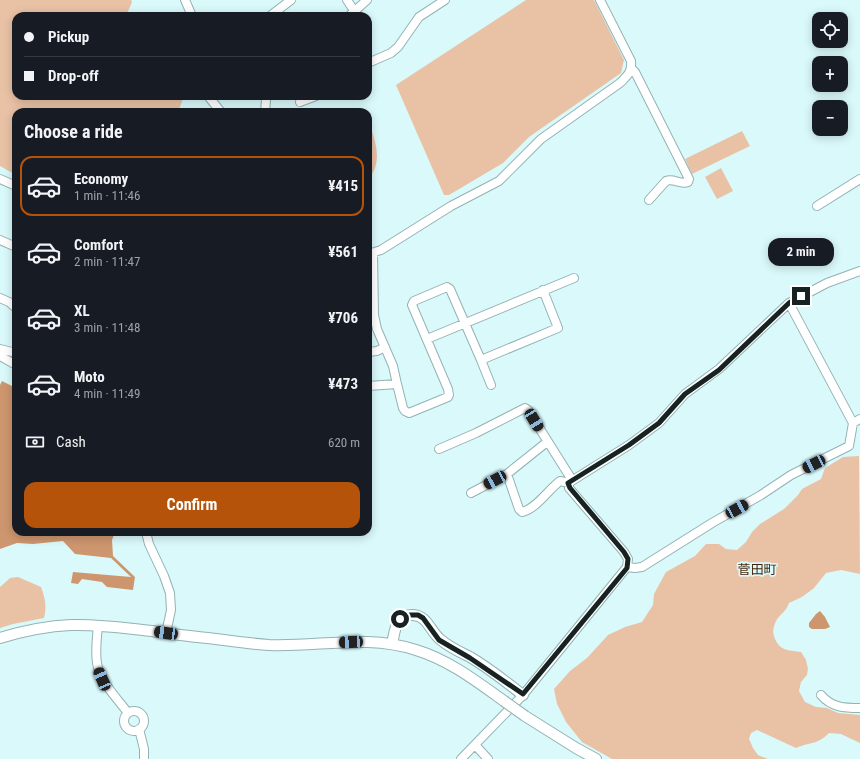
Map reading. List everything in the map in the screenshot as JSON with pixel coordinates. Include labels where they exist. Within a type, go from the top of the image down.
[{"type":"street","points":[[185,0],[190,12]]},
{"type":"street","points":[[275,12],[291,0]]},
{"type":"street","points":[[347,0],[351,12]]},
{"type":"street","points":[[354,12],[367,0]]},
{"type":"street","points":[[372,61],[391,53],[398,47],[419,17],[444,0]]},
{"type":"street","points":[[600,0],[631,61],[632,69],[636,72],[689,179],[688,182],[684,184],[670,180],[666,181],[649,200]]},
{"type":"street","points":[[372,253],[451,206],[499,180],[541,139],[620,82],[632,69]]},
{"type":"street","points":[[211,100],[218,108]]},
{"type":"street","points":[[265,108],[266,100]]},
{"type":"street","points":[[300,102],[305,100]]},
{"type":"street","points":[[0,179],[12,184]]},
{"type":"street","points":[[817,206],[860,179]]},
{"type":"street","points":[[0,240],[12,245]]},
{"type":"street","points":[[507,474],[519,509],[522,512],[526,511],[560,481],[570,482],[629,445],[659,423],[685,394],[719,370],[789,303],[827,283],[860,270]]},
{"type":"street","points":[[372,274],[374,315],[377,329],[393,366],[405,411],[409,413],[449,395],[448,389],[412,305],[414,301],[449,287],[491,384]]},
{"type":"street","points":[[427,339],[574,278]]},
{"type":"street","points":[[481,360],[558,328],[543,290]]},
{"type":"street","points":[[0,298],[12,305]]},
{"type":"street","points":[[627,568],[642,567],[712,522],[761,495],[791,476],[849,446],[857,421],[789,303]]},
{"type":"street","points":[[372,352],[385,347]]},
{"type":"street","points":[[0,349],[12,352]]},
{"type":"street","points":[[0,356],[12,363]]},
{"type":"street","points":[[372,386],[397,384]]},
{"type":"street","points":[[439,449],[524,408],[528,410],[570,482],[570,488],[624,552],[628,559],[627,568],[523,694],[461,759]]},
{"type":"street","points":[[471,493],[507,474],[547,442]]},
{"type":"street","points":[[147,536],[170,593],[171,610],[166,633]]},
{"type":"street","points":[[392,644],[396,624],[400,619],[404,616],[418,615],[426,621],[439,640],[481,665],[523,694]]},
{"type":"street","points":[[0,638],[39,629],[71,625],[98,625],[264,645],[288,646],[360,641],[392,644],[416,650],[440,659],[470,676],[525,716],[596,759]]},
{"type":"street","points":[[98,625],[97,653],[99,671],[102,679],[128,713]]},
{"type":"street","points":[[822,695],[826,701],[839,707],[860,708]]},
{"type":"street","points":[[135,711],[141,715],[143,722],[139,729],[132,730],[126,726],[124,719],[128,713],[135,711]]},
{"type":"street","points":[[139,729],[144,749],[144,759]]},
{"type":"street","points":[[475,745],[488,759]]},
{"type":"shaded area","points":[[0,0],[131,0],[132,2],[128,12],[12,12],[12,100],[182,100],[180,108],[12,108],[12,173],[0,166]]},
{"type":"shaded area","points":[[526,0],[594,0],[624,60],[621,73],[529,137],[503,163],[449,195],[444,195],[396,85]]},
{"type":"shaded area","points":[[742,131],[750,146],[692,174],[685,159]]},
{"type":"shaded area","points":[[372,132],[377,150],[376,166],[372,174]]},
{"type":"shaded area","points":[[721,168],[733,191],[717,199],[705,177]]},
{"type":"shaded area","points":[[2,381],[12,386],[12,536],[114,536],[112,540],[113,556],[135,577],[133,590],[107,587],[102,582],[82,579],[78,584],[71,583],[73,572],[131,577],[111,558],[75,554],[63,541],[33,544],[17,543],[0,549],[0,385]]},
{"type":"shaded area","points":[[859,456],[860,574],[841,570],[826,573],[814,588],[802,597],[789,603],[776,621],[773,632],[778,645],[784,649],[801,652],[806,660],[808,669],[807,675],[801,682],[799,691],[805,702],[816,707],[827,708],[838,713],[860,715],[860,743],[841,734],[829,733],[821,740],[796,748],[757,730],[751,733],[749,739],[758,755],[768,759],[612,759],[582,742],[566,722],[557,704],[554,689],[570,671],[587,658],[608,635],[625,627],[642,622],[653,605],[654,594],[666,572],[695,556],[706,544],[719,544],[726,549],[737,550],[746,542],[752,532],[760,524],[784,509],[802,489],[821,479],[825,468],[843,457]]},
{"type":"shaded area","points":[[18,577],[41,587],[45,602],[44,618],[0,628],[0,587],[10,578]]},
{"type":"shaded area","points":[[820,611],[830,627],[825,629],[812,629],[809,627],[809,623]]},
{"type":"district","name":"菅田町","points":[[757,569]]},
{"type":"route","points":[[400,619],[404,616],[410,615],[418,615],[423,618],[439,640],[497,675],[523,694],[627,568],[628,559],[624,552],[570,488],[568,483],[629,445],[659,423],[685,394],[719,370],[789,303],[801,296]]}]
